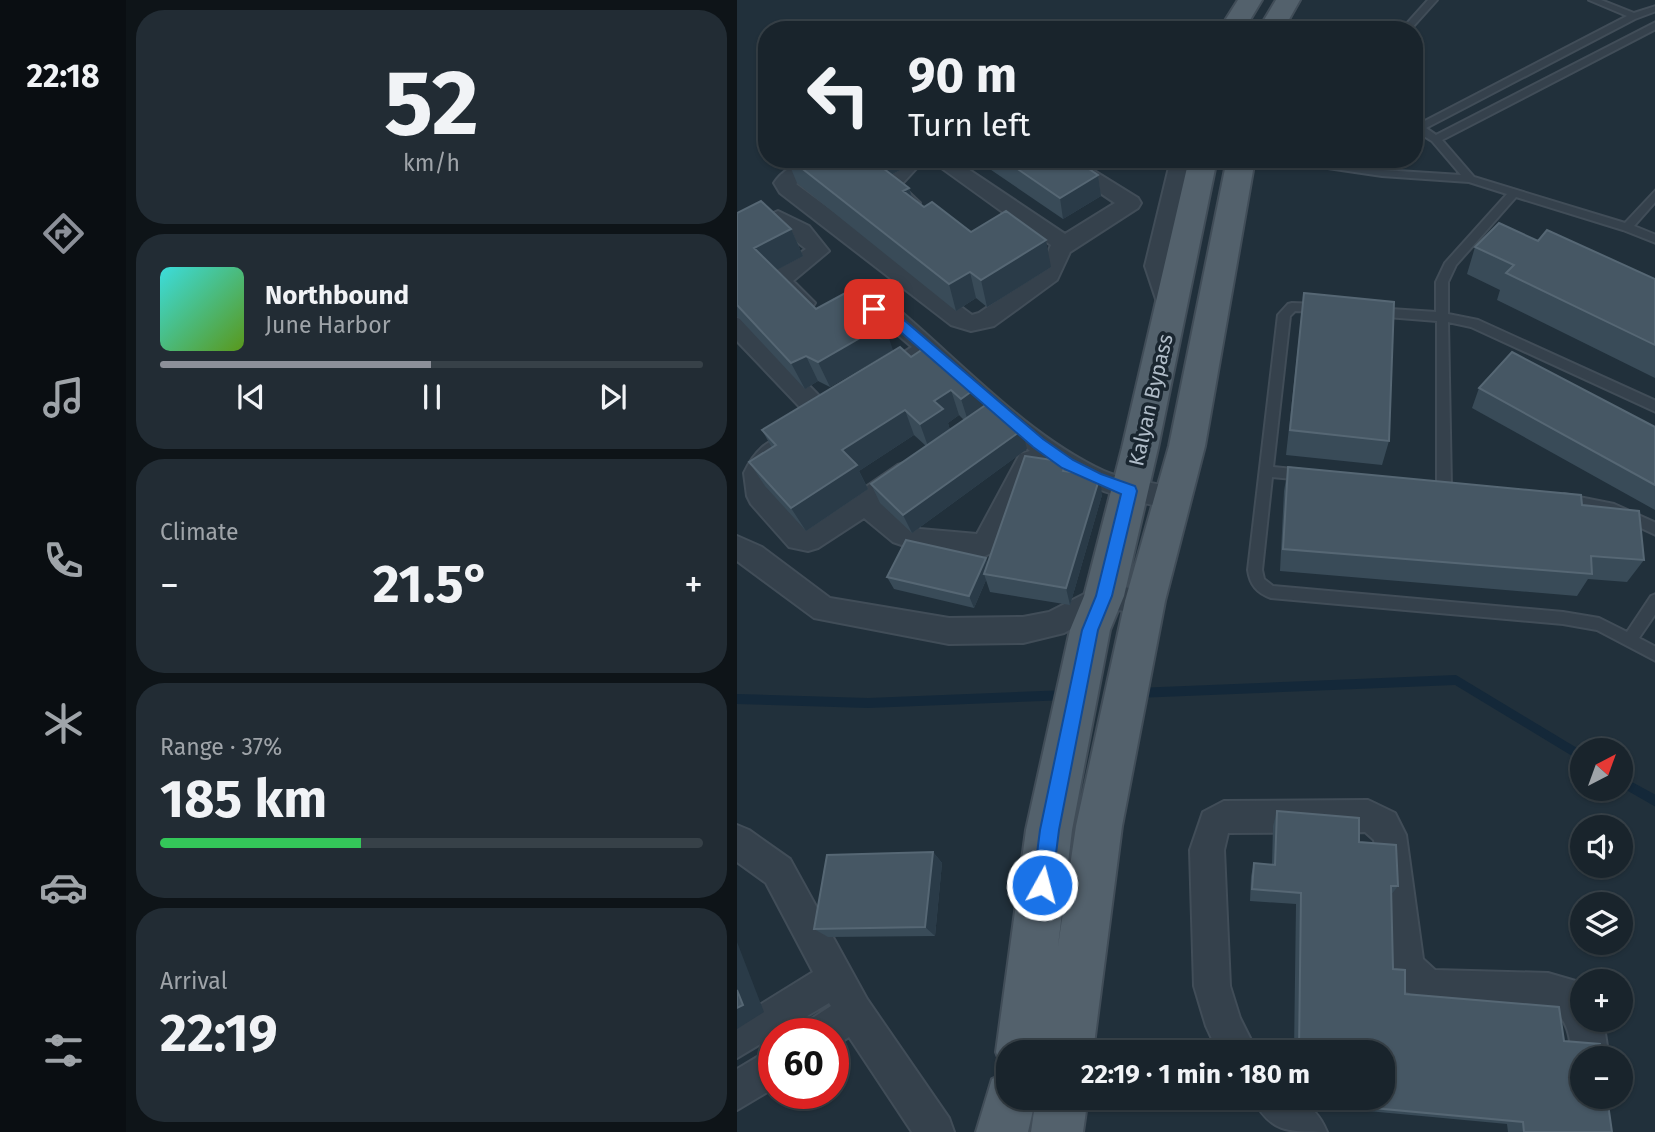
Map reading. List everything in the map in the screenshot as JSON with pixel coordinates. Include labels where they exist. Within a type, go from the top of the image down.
[{"type":"main road","points":[[1237,21],[1250,0]]},
{"type":"main road","points":[[1275,21],[1288,0]]},
{"type":"main road","name":"Kalyan Bypass","points":[[1023,1040],[1050,830],[1097,613],[1130,491],[1201,168]]},
{"type":"main road","name":"Kalyan Bypass","points":[[1070,1040],[1099,826],[1142,616],[1187,446],[1239,168]]},
{"type":"main road","points":[[1002,1132],[1007,1110]]},
{"type":"main road","points":[[1057,1132],[1060,1110]]},
{"type":"street","points":[[807,168],[789,177],[784,183],[787,188],[959,319],[971,323],[986,320],[1049,275],[1060,248],[1130,203]]},
{"type":"street","points":[[906,168],[889,186],[928,216]]},
{"type":"street","points":[[952,168],[1031,221],[1070,241]]},
{"type":"street","points":[[969,168],[1070,241]]},
{"type":"street","points":[[1074,168],[1130,203],[1168,213]]},
{"type":"street","points":[[1171,308],[1156,265],[1179,168]]},
{"type":"street","points":[[737,238],[769,220],[778,218],[787,221],[815,245],[817,251],[781,278],[783,285],[826,325],[837,326],[874,309],[885,311],[1038,443],[1067,464],[1096,479],[1130,491],[1173,498]]},
{"type":"street","points":[[974,248],[991,245],[1031,221]]},
{"type":"street","points":[[737,326],[826,417]]},
{"type":"street","points":[[929,348],[776,450],[757,473],[760,496],[799,539],[808,540],[931,455]]},
{"type":"street","points":[[975,423],[998,407]]},
{"type":"street","points":[[865,503],[903,534],[919,540],[981,546],[988,541],[1038,443]]},
{"type":"street","points":[[737,548],[752,555],[791,587],[824,609],[949,631],[1023,630],[1097,613],[1142,616]]},
{"type":"street","points":[[1232,1040],[1224,1026],[1212,986],[1207,850],[1215,823],[1224,817],[1368,816],[1383,824],[1390,835],[1406,963],[1411,974],[1422,984],[1435,988],[1548,991],[1566,995],[1570,1000]]},
{"type":"street","points":[[737,842],[778,871],[854,1012],[935,1132]]},
{"type":"street","points":[[737,1040],[836,978]]},
{"type":"street","points":[[845,1018],[854,1012]]},
{"type":"street","points":[[737,1091],[758,1077]]},
{"type":"street","points":[[1280,1110],[1308,1132]]},
{"type":"lane","points":[[1413,21],[1433,0]]},
{"type":"lane","points":[[1593,0],[1655,24]]},
{"type":"lane","points":[[1423,123],[1634,16],[1655,8]]},
{"type":"lane","points":[[1436,139],[1655,24]]},
{"type":"lane","points":[[1558,55],[1574,65]]},
{"type":"lane","points":[[1494,89],[1510,100]]},
{"type":"lane","points":[[1423,130],[1436,139],[1470,179]]},
{"type":"lane","points":[[1348,168],[1470,179],[1627,227],[1655,240]]},
{"type":"lane","points":[[1444,488],[1442,282],[1451,263],[1514,192]]},
{"type":"lane","points":[[1627,227],[1655,193]]},
{"type":"lane","points":[[1339,309],[1292,307],[1284,315],[1255,570],[1256,580],[1261,587],[1271,592],[1563,618],[1599,624],[1655,655]]},
{"type":"lane","points":[[1364,311],[1442,317],[1474,323],[1655,407]]},
{"type":"lane","points":[[1266,471],[1321,476]]},
{"type":"lane","points":[[1547,498],[1585,502],[1614,509],[1655,530]]},
{"type":"lane","points":[[1630,639],[1655,600]]},
{"type":"building","points":[[801,168],[883,168],[909,188],[903,191],[924,207],[932,202],[971,232],[1006,211],[1046,240],[981,280],[970,272],[949,284]]},
{"type":"building","points":[[1016,168],[1088,168],[1098,175],[1060,198]]},
{"type":"building","points":[[761,201],[791,229],[754,248],[816,309],[849,291],[884,324],[818,362],[806,356],[791,363],[737,305],[737,213]]},
{"type":"building","points":[[1499,223],[1538,241],[1547,230],[1655,279],[1655,345],[1506,273],[1514,265],[1475,247]]},
{"type":"building","points":[[1304,293],[1394,302],[1389,441],[1290,430]]},
{"type":"building","points":[[900,347],[911,357],[926,347],[963,380],[969,377],[979,386],[961,399],[951,390],[934,401],[943,409],[920,424],[905,410],[842,450],[857,465],[791,508],[749,462],[776,445],[762,430]]},
{"type":"building","points":[[1512,352],[1655,427],[1655,485],[1479,388]]},
{"type":"building","points":[[990,402],[1022,430],[903,515],[871,484]]},
{"type":"building","points":[[1025,456],[1066,462],[1063,471],[1100,476],[1066,588],[984,574]]},
{"type":"building","points":[[1288,467],[1581,495],[1582,505],[1639,511],[1644,560],[1591,556],[1592,574],[1283,549]]},
{"type":"building","points":[[906,540],[986,558],[969,596],[887,577]]},
{"type":"building","points":[[1277,811],[1359,818],[1359,842],[1396,845],[1398,886],[1391,886],[1393,969],[1405,970],[1405,994],[1559,1007],[1564,1041],[1600,1046],[1570,1046],[1570,1109],[1609,1109],[1612,1132],[1524,1132],[1523,1122],[1394,1110],[1395,1040],[1299,1040],[1301,893],[1252,889],[1254,863],[1275,865]]},
{"type":"building","points":[[933,852],[925,927],[814,929],[827,855]]},
{"type":"building","points":[[737,990],[743,1005],[737,1008]]},
{"type":"waterway","points":[[1136,693],[1456,680],[1570,750]]},
{"type":"waterway","points":[[737,699],[868,703],[1068,695]]},
{"type":"waterway","points":[[1633,788],[1656,802]]},
{"type":"route","points":[[874,309],[885,311],[1038,443],[1067,464],[1096,479],[1130,491],[1104,596],[1090,630],[1050,830],[1042,885]]}]
